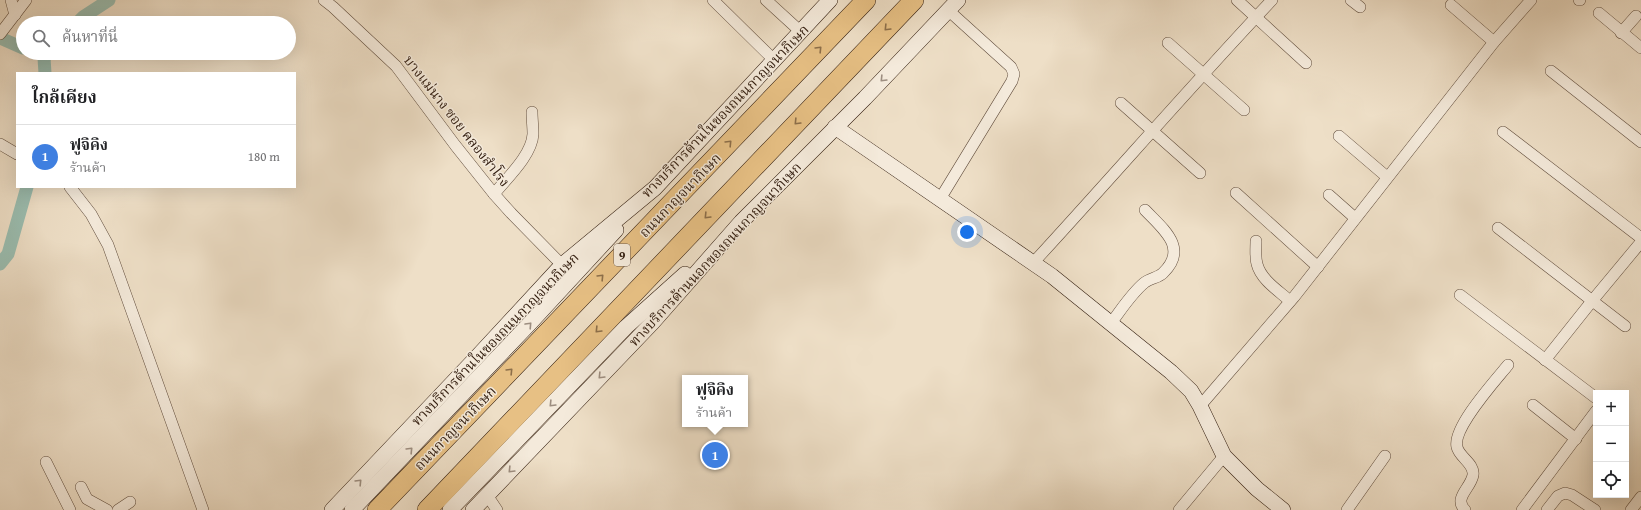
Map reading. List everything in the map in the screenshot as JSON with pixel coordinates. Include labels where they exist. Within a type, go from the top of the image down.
[{"type":"highway","name":"ถนนกาญจนาภิเษก","points":[[377,510],[866,0]]},
{"type":"highway","points":[[427,510],[914,0]]},
{"type":"main road","name":"ทางบริการด้านในของถนนกาญจนาภิเษก","points":[[332,510],[562,265],[655,188],[830,0]]},
{"type":"main road","name":"ทางบริการด้านนอกของถนนกาญจนาภิเษก","points":[[473,510],[653,322],[742,222],[953,5]]},
{"type":"main road","points":[[835,127],[1034,262],[1178,378],[1191,391],[1200,406],[1224,456],[1257,490],[1283,510]]},
{"type":"main road","points":[[352,510],[531,322],[655,188]]},
{"type":"main road","points":[[450,510],[626,327],[742,222]]},
{"type":"street","points":[[11,0],[15,15]]},
{"type":"street","points":[[3,30],[26,0]]},
{"type":"street","name":"บางแม่นาง ซอย คลองสำโรง","points":[[324,0],[333,6],[396,66],[494,194],[562,265]]},
{"type":"street","points":[[713,0],[774,60]]},
{"type":"street","points":[[766,0],[801,32]]},
{"type":"street","points":[[1237,0],[1306,63]]},
{"type":"street","points":[[1034,262],[1203,74],[1272,0]]},
{"type":"street","points":[[1200,406],[1290,302],[1494,42],[1531,0]]},
{"type":"street","points":[[940,199],[1012,81],[1014,74],[1011,67],[953,5]]},
{"type":"street","points":[[1451,5],[1494,42]]},
{"type":"street","points":[[1599,14],[1641,48]]},
{"type":"street","points":[[1621,32],[1636,16]]},
{"type":"street","points":[[1168,43],[1244,110]]},
{"type":"street","points":[[1551,71],[1641,142]]},
{"type":"street","points":[[1121,103],[1200,173]]},
{"type":"street","points":[[494,194],[529,149],[533,134],[532,112]]},
{"type":"street","points":[[1503,132],[1641,238]]},
{"type":"street","points":[[1339,136],[1387,177]]},
{"type":"street","points":[[0,144],[16,153]]},
{"type":"street","points":[[71,188],[91,214],[108,245],[203,510]]},
{"type":"street","points":[[1236,193],[1318,267]]},
{"type":"street","points":[[1329,195],[1355,218]]},
{"type":"street","points":[[1111,323],[1145,282],[1160,276],[1172,261],[1175,250],[1170,236],[1145,210]]},
{"type":"street","points":[[1498,228],[1625,326]]},
{"type":"street","points":[[1256,242],[1256,262],[1258,270],[1262,276],[1290,302]]},
{"type":"street","points":[[1545,360],[1641,242]]},
{"type":"street","points":[[1460,295],[1593,396]]},
{"type":"street","points":[[1465,510],[1460,502],[1461,496],[1471,482],[1474,473],[1456,446],[1457,434],[1463,422],[1508,365]]},
{"type":"street","points":[[1533,405],[1576,439]]},
{"type":"street","points":[[1522,510],[1593,415]]},
{"type":"street","points":[[1179,510],[1224,456]]},
{"type":"street","points":[[1347,510],[1384,456]]},
{"type":"street","points":[[46,462],[70,510]]},
{"type":"street","points":[[81,488],[87,499],[107,510]]},
{"type":"street","points":[[1546,510],[1558,496],[1565,492],[1595,510]]},
{"type":"street","points":[[487,495],[497,510]]},
{"type":"street","points":[[1631,510],[1641,497]]},
{"type":"street","points":[[118,510],[130,502]]},
{"type":"waterway","points":[[85,16],[109,0]]},
{"type":"waterway","points":[[0,38],[16,45]]},
{"type":"waterway","points":[[44,60],[45,72]]},
{"type":"waterway","points":[[0,264],[8,254],[27,188]]},
{"type":"place","name":"ฟูจิคิง","points":[[715,455]]}]
